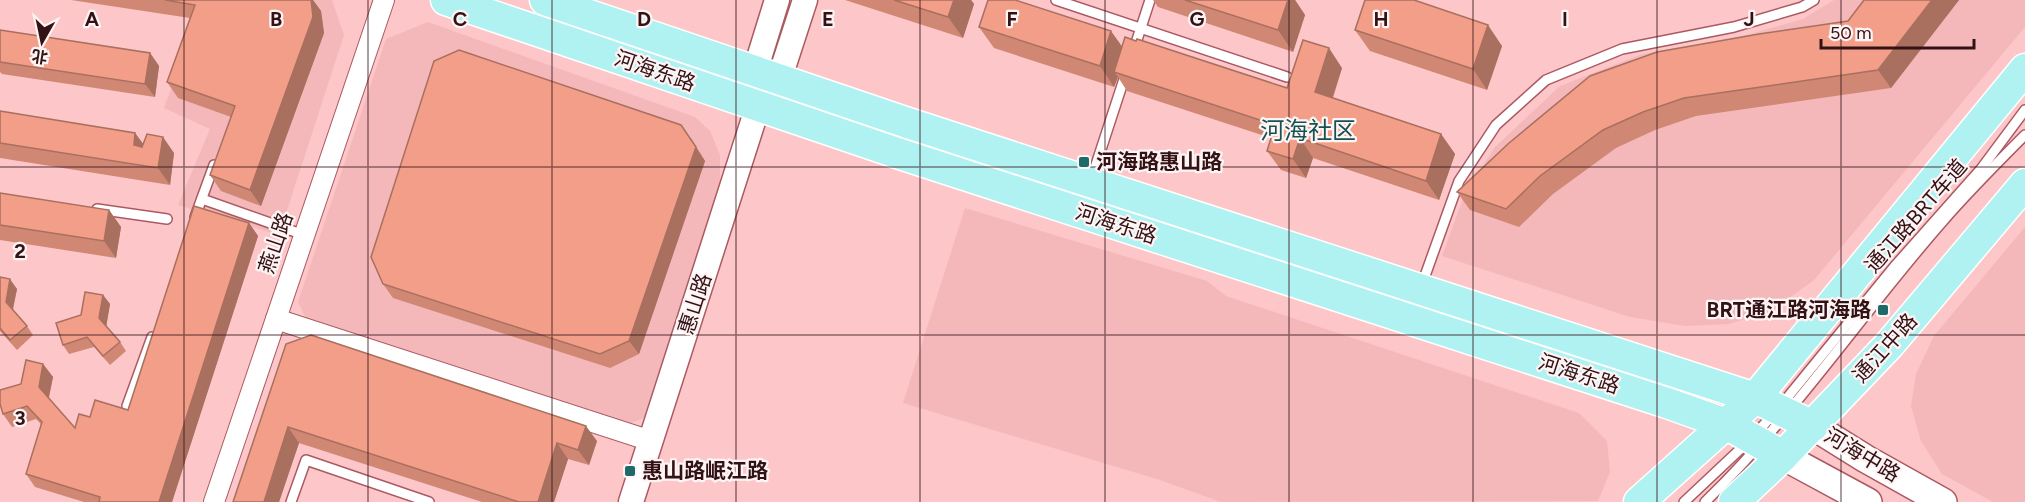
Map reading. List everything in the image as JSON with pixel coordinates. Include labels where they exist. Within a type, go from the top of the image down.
[{"type":"main road","name":"河海东路","points":[[446,0],[758,106],[1656,399],[1755,441]]},
{"type":"main road","name":"河海东路","points":[[545,0],[1090,182],[1420,289],[1783,412]]},
{"type":"main road","name":"通江中路","points":[[1639,502],[1755,441],[1783,412],[2025,69]]},
{"type":"main road","name":"通江中路","points":[[1783,412],[1889,345],[2025,184]]},
{"type":"main road","points":[[1755,441],[1783,412]]},
{"type":"main road","name":"河海中路","points":[[1783,412],[1943,502]]},
{"type":"main road","name":"通江中路","points":[[1734,502],[1755,441]]},
{"type":"main road","name":"河海中路","points":[[1755,441],[1868,502]]},
{"type":"street","name":"燕山路","points":[[214,502],[384,0]]},
{"type":"street","name":"惠山路","points":[[632,502],[767,75],[777,0]]},
{"type":"street","name":"惠山路","points":[[767,75],[805,0]]},
{"type":"street","points":[[276,319],[651,441]]},
{"type":"lane","points":[[1056,0],[1287,76]]},
{"type":"lane","points":[[1090,182],[1150,0]]},
{"type":"lane","points":[[1420,289],[1459,181],[1496,125],[1546,80],[1622,49],[1734,27],[1802,7],[1814,0]]},
{"type":"lane","name":"通江路BRT车道","points":[[1783,412],[1894,267],[1981,169],[2025,110]]},
{"type":"lane","name":"通江路BRT车道","points":[[1783,412],[1943,220],[2025,135]]},
{"type":"lane","points":[[190,232],[217,157]]},
{"type":"lane","points":[[202,199],[304,235]]},
{"type":"lane","points":[[89,208],[167,219]]},
{"type":"lane","points":[[128,406],[155,330]]},
{"type":"lane","points":[[1684,502],[1755,441]]},
{"type":"lane","points":[[1705,502],[1755,441]]},
{"type":"lane","points":[[291,502],[306,460],[429,502]]},
{"type":"shaded area","points":[[204,0],[332,0],[344,35],[279,235],[178,205],[210,129],[164,108]]},
{"type":"shaded area","points":[[1834,0],[2025,0],[2025,27],[1814,280],[1773,310],[1729,324],[1685,326],[1630,317],[1442,256],[1465,193],[1495,147],[1560,86],[1642,54],[1743,36],[1803,19]]},
{"type":"shaded area","points":[[428,22],[695,117],[710,131],[720,155],[720,187],[647,417],[620,427],[309,325],[298,302],[386,39]]},
{"type":"shaded area","points":[[965,208],[1207,281],[1226,296],[1579,413],[1607,441],[1610,472],[1598,501],[1221,502],[1160,480],[903,403]]},
{"type":"shaded area","points":[[2025,227],[2025,502],[1993,502],[1942,474],[1921,441],[1911,406],[1916,374],[1934,336]]},
{"type":"building","points":[[165,0],[311,0],[313,17],[250,190],[210,175],[235,106],[167,82],[195,5]]},
{"type":"building","points":[[894,0],[954,0],[948,17]]},
{"type":"building","points":[[988,0],[1015,0],[1111,31],[1100,66],[979,27]]},
{"type":"building","points":[[1185,0],[1288,0],[1278,30]]},
{"type":"building","points":[[1365,0],[1414,0],[1488,25],[1473,69],[1355,30]]},
{"type":"building","points":[[1864,0],[1932,0],[1878,70],[1684,98],[1643,112],[1603,130],[1540,176],[1506,209],[1457,192],[1509,143],[1590,76],[1657,52],[1848,21]]},
{"type":"building","points":[[0,30],[150,53],[145,84],[0,62]]},
{"type":"building","points":[[1125,37],[1287,88],[1303,40],[1329,48],[1315,92],[1441,134],[1426,181],[1300,138],[1293,159],[1267,151],[1275,125],[1114,72]]},
{"type":"building","points":[[459,50],[681,125],[696,147],[629,341],[600,354],[383,284],[371,257],[434,61]]},
{"type":"building","points":[[0,111],[135,133],[134,145],[142,147],[147,134],[163,137],[158,168],[0,143]]},
{"type":"building","points":[[0,193],[109,210],[104,241],[0,225]]},
{"type":"building","points":[[194,206],[249,223],[159,502],[99,502],[100,497],[26,474],[42,422],[27,406],[3,414],[0,390],[21,384],[26,360],[43,364],[39,387],[75,428],[79,414],[90,417],[95,400],[128,410]]},
{"type":"building","points":[[0,277],[10,279],[6,302],[27,326],[10,340],[0,328]]},
{"type":"building","points":[[85,292],[103,295],[99,318],[120,342],[103,356],[87,337],[63,345],[56,323],[81,315]]},
{"type":"building","points":[[311,335],[586,426],[578,450],[557,443],[538,502],[519,502],[288,427],[264,502],[233,502],[286,344]]},
{"type":"place","name":"河海路惠山路","points":[[1084,162]]},
{"type":"place","name":"BRT通江路河海路","points":[[1883,310]]},
{"type":"place","name":"惠山路岷江路","points":[[630,471]]},
{"type":"district","name":"河海社区","points":[[1308,131]]}]
